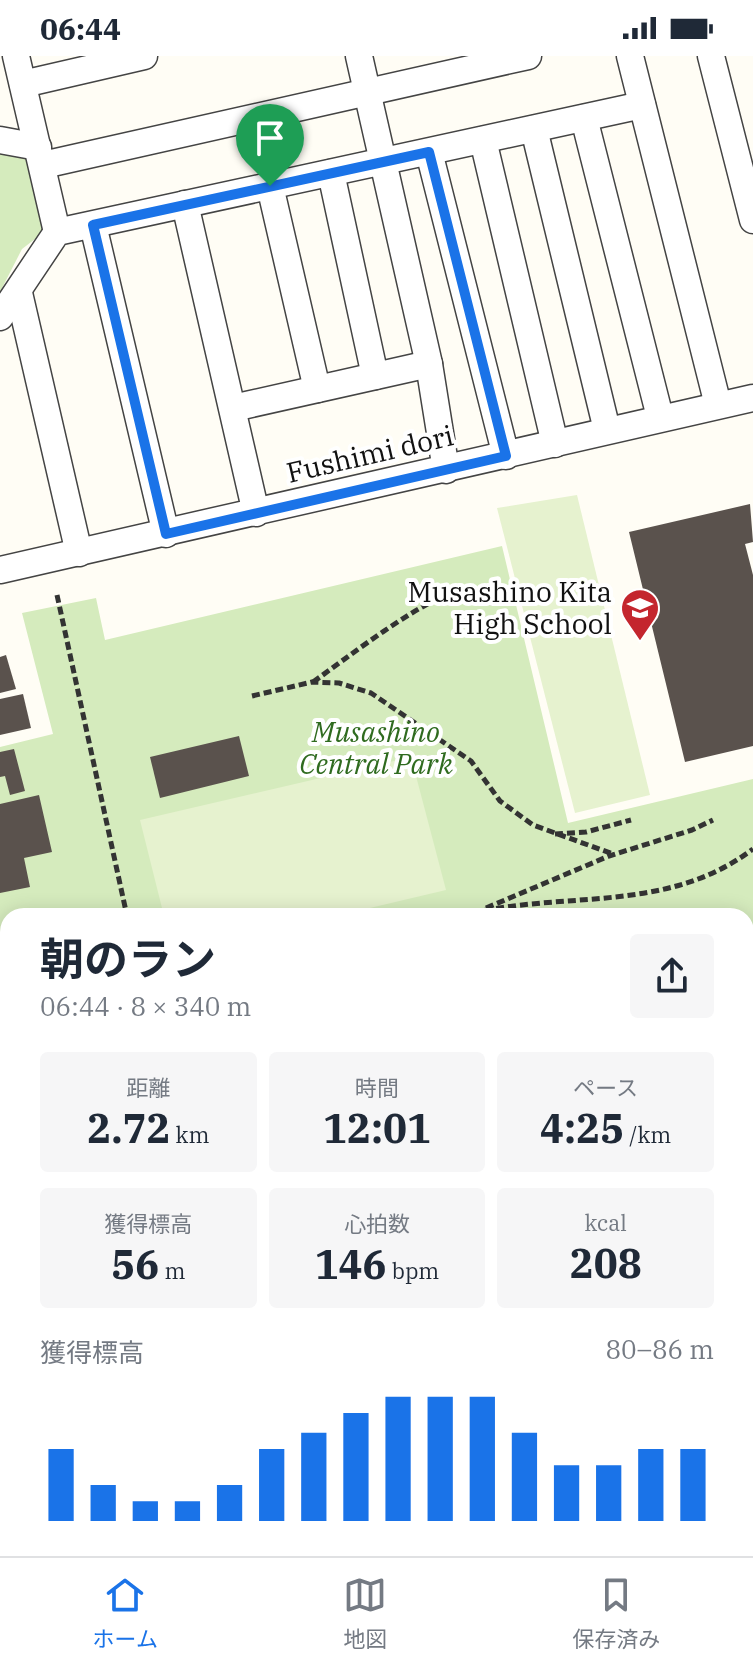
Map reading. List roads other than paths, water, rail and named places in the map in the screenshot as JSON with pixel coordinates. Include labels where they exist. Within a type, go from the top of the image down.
[{"type":"street","points":[[0,317],[19,293],[57,232],[16,56]]},
{"type":"street","points":[[23,84],[144,56]]},
{"type":"street","points":[[359,56],[429,364],[446,470]]},
{"type":"street","points":[[0,140],[40,156],[367,92],[528,56]]},
{"type":"street","points":[[630,56],[718,405]]},
{"type":"street","points":[[711,56],[753,220]]},
{"type":"street","points":[[57,232],[642,105]]},
{"type":"street","points":[[584,118],[660,417]]},
{"type":"street","points":[[534,129],[607,430]]},
{"type":"street","points":[[483,140],[555,444]]},
{"type":"street","points":[[429,152],[506,456]]},
{"type":"street","points":[[331,173],[375,376]]},
{"type":"street","points":[[270,186],[317,389]]},
{"type":"street","points":[[185,204],[256,513]]},
{"type":"street","points":[[93,225],[166,534]]},
{"type":"street","points":[[19,293],[79,553]]},
{"type":"street","points":[[233,408],[429,364]]},
{"type":"street","name":"Fushimi dori","points":[[0,570],[753,398]]},
{"type":"place","name":"Musashino Kita High School","points":[[640,642]]},
{"type":"park label","name":"Musashino Central Park","points":[[376,748]]}]
